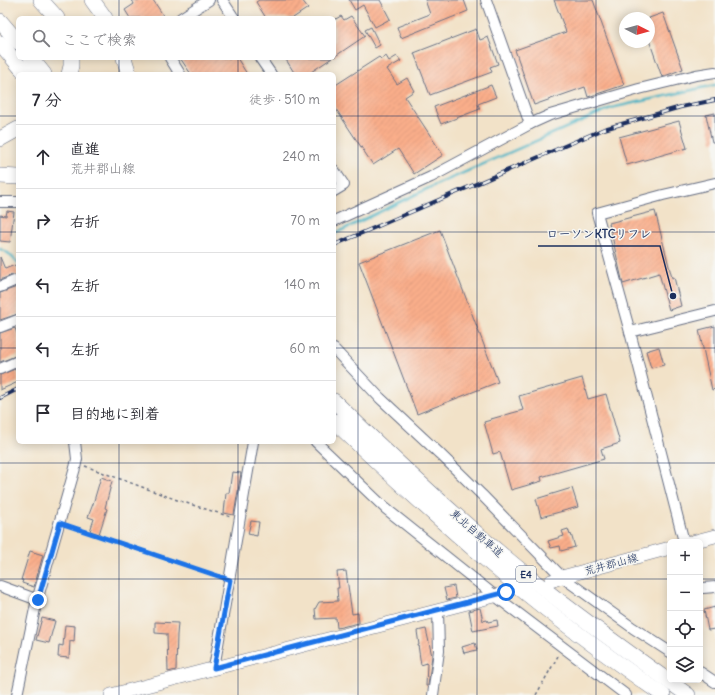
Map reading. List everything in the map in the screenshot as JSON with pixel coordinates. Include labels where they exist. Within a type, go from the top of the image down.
[{"type":"highway","points":[[41,0],[55,16]]},
{"type":"highway","points":[[92,0],[104,16]]},
{"type":"highway","points":[[0,20],[16,40]]},
{"type":"highway","points":[[0,43],[24,72]]},
{"type":"highway","points":[[33,60],[42,72]]},
{"type":"highway","points":[[69,72],[71,60]]},
{"type":"highway","points":[[125,60],[128,72]]},
{"type":"highway","points":[[0,139],[16,131]]},
{"type":"highway","points":[[0,176],[16,177]]},
{"type":"highway","points":[[336,390],[341,396],[370,447]]},
{"type":"highway","name":"東北自動車道","points":[[336,404],[370,447],[412,495],[507,578],[603,653],[663,695]]},
{"type":"highway","name":"東北自動車道","points":[[336,422],[370,447],[450,510],[534,582],[688,695]]},
{"type":"highway","points":[[336,427],[370,447]]},
{"type":"main road","points":[[703,539],[715,536]]},
{"type":"main road","name":"荒井郡山線","points":[[557,579],[667,549]]},
{"type":"main road","points":[[111,695],[500,594]]},
{"type":"street","points":[[184,16],[209,0]]},
{"type":"street","points":[[222,0],[233,16]]},
{"type":"street","points":[[486,0],[530,124]]},
{"type":"street","points":[[171,60],[179,72]]},
{"type":"street","points":[[261,60],[270,72]]},
{"type":"street","points":[[336,220],[431,177],[530,124],[550,115],[639,89],[696,75],[715,72]]},
{"type":"street","points":[[336,173],[344,185],[336,190]]},
{"type":"street","points":[[683,539],[630,332],[597,213],[715,183]]},
{"type":"street","points":[[0,202],[16,202]]},
{"type":"street","points":[[0,287],[14,281]]},
{"type":"street","points":[[630,332],[715,312]]},
{"type":"street","points":[[0,327],[16,321]]},
{"type":"street","points":[[336,351],[380,398],[482,495],[557,579],[667,650]]},
{"type":"street","points":[[0,369],[16,363]]},
{"type":"street","points":[[17,695],[38,600],[76,463],[77,453],[75,444]]},
{"type":"street","points":[[214,668],[253,444]]},
{"type":"street","points":[[318,444],[386,508],[500,594],[626,695]]},
{"type":"street","points":[[0,586],[38,600]]},
{"type":"street","points":[[703,588],[715,587]]},
{"type":"street","points":[[433,695],[439,651],[438,610]]},
{"type":"street","points":[[703,674],[715,682]]},
{"type":"path","points":[[76,463],[240,520]]},
{"type":"path","points":[[60,523],[230,580]]},
{"type":"path","points":[[536,695],[561,651]]},
{"type":"building","points":[[132,0],[153,0],[163,15],[129,16],[125,10],[134,4]]},
{"type":"building","points":[[259,0],[302,0],[308,8],[296,16],[265,16],[256,2]]},
{"type":"building","points":[[349,0],[380,0],[390,19],[375,27],[363,5],[355,10]]},
{"type":"building","points":[[425,0],[464,0],[468,11],[401,38],[397,27],[430,14]]},
{"type":"building","points":[[554,0],[593,0],[624,85],[588,97],[585,87],[534,105],[515,50],[566,32]]},
{"type":"building","points":[[663,13],[683,69],[662,77],[652,48],[655,48],[655,16]]},
{"type":"building","points":[[341,16],[344,20],[351,16],[365,36],[336,56],[336,19]]},
{"type":"building","points":[[371,27],[380,45],[375,48],[365,30]]},
{"type":"building","points":[[476,29],[480,40],[488,37],[498,64],[490,67],[492,72],[430,95],[414,53]]},
{"type":"building","points":[[386,56],[389,61],[397,56],[401,61],[387,69],[397,84],[407,78],[414,91],[405,97],[443,155],[414,174],[398,149],[373,165],[336,109],[336,85],[379,57],[381,59]]},
{"type":"building","points":[[181,60],[238,60],[246,72],[190,72]]},
{"type":"building","points":[[286,60],[329,60],[311,72],[294,72]]},
{"type":"building","points":[[491,85],[496,97],[478,104],[480,109],[441,124],[434,107]]},
{"type":"building","points":[[715,113],[715,142],[712,142],[706,115]]},
{"type":"building","points":[[679,121],[687,148],[627,165],[619,137]]},
{"type":"building","points":[[7,211],[14,212],[10,242],[0,241],[0,215],[6,216]]},
{"type":"building","points":[[655,211],[672,278],[674,277],[681,306],[669,310],[659,273],[623,284],[609,223]]},
{"type":"building","points":[[440,230],[498,382],[417,414],[359,262]]},
{"type":"building","points":[[0,257],[5,269],[15,265],[16,275],[12,275],[0,280]]},
{"type":"building","points":[[16,287],[16,315],[0,320],[0,293]]},
{"type":"building","points":[[715,326],[715,389],[712,390],[699,330]]},
{"type":"building","points":[[15,328],[16,331],[16,356],[0,362],[0,333]]},
{"type":"building","points":[[659,347],[664,365],[651,368],[646,351]]},
{"type":"building","points":[[15,369],[16,383],[0,390],[0,375]]},
{"type":"building","points":[[582,378],[588,399],[606,394],[620,443],[601,449],[604,459],[541,477],[542,481],[511,490],[500,452],[493,454],[484,422],[523,410],[519,396]]},
{"type":"building","points":[[232,472],[241,473],[234,515],[224,513],[226,493],[229,493]]},
{"type":"building","points":[[101,477],[112,481],[105,508],[107,509],[99,534],[90,531],[94,519],[88,517]]},
{"type":"building","points":[[572,488],[578,507],[541,517],[536,499]]},
{"type":"building","points":[[251,521],[259,522],[257,536],[248,534]]},
{"type":"building","points":[[568,529],[575,547],[561,551],[560,546],[551,548],[548,541],[564,536],[562,531]]},
{"type":"building","points":[[30,551],[43,555],[34,587],[22,583],[23,580],[21,580]]},
{"type":"building","points":[[346,571],[352,614],[358,613],[359,623],[337,628],[336,618],[316,619],[315,609],[319,602],[338,601],[337,588],[339,588],[337,572]]},
{"type":"building","points":[[454,586],[456,598],[447,600],[444,588]]},
{"type":"building","points":[[715,607],[715,629],[708,630],[704,610]]},
{"type":"building","points":[[480,608],[483,621],[487,620],[488,622],[497,620],[498,626],[473,631],[469,611]]},
{"type":"building","points":[[42,618],[55,621],[49,643],[36,640]]},
{"type":"building","points":[[155,622],[178,623],[176,670],[168,672],[167,634],[155,633]]},
{"type":"building","points":[[65,625],[75,626],[74,642],[70,641],[69,658],[58,657],[59,645],[63,646]]},
{"type":"building","points":[[426,629],[432,656],[428,686],[426,686],[427,663],[421,665],[417,631]]},
{"type":"building","points":[[475,643],[477,650],[464,653],[462,647]]},
{"type":"waterway","points":[[336,233],[429,188],[611,108],[715,85]]},
{"type":"waterway","points":[[0,249],[8,253],[16,261]]},
{"type":"railway","points":[[336,244],[604,129],[681,107],[715,100]]},
{"type":"railway","points":[[0,398],[16,390]]},
{"type":"place","name":"ローソンKTCリフレ","points":[[673,296]]},
{"type":"route","points":[[38,600],[60,523],[230,580],[214,668],[506,592]]}]
